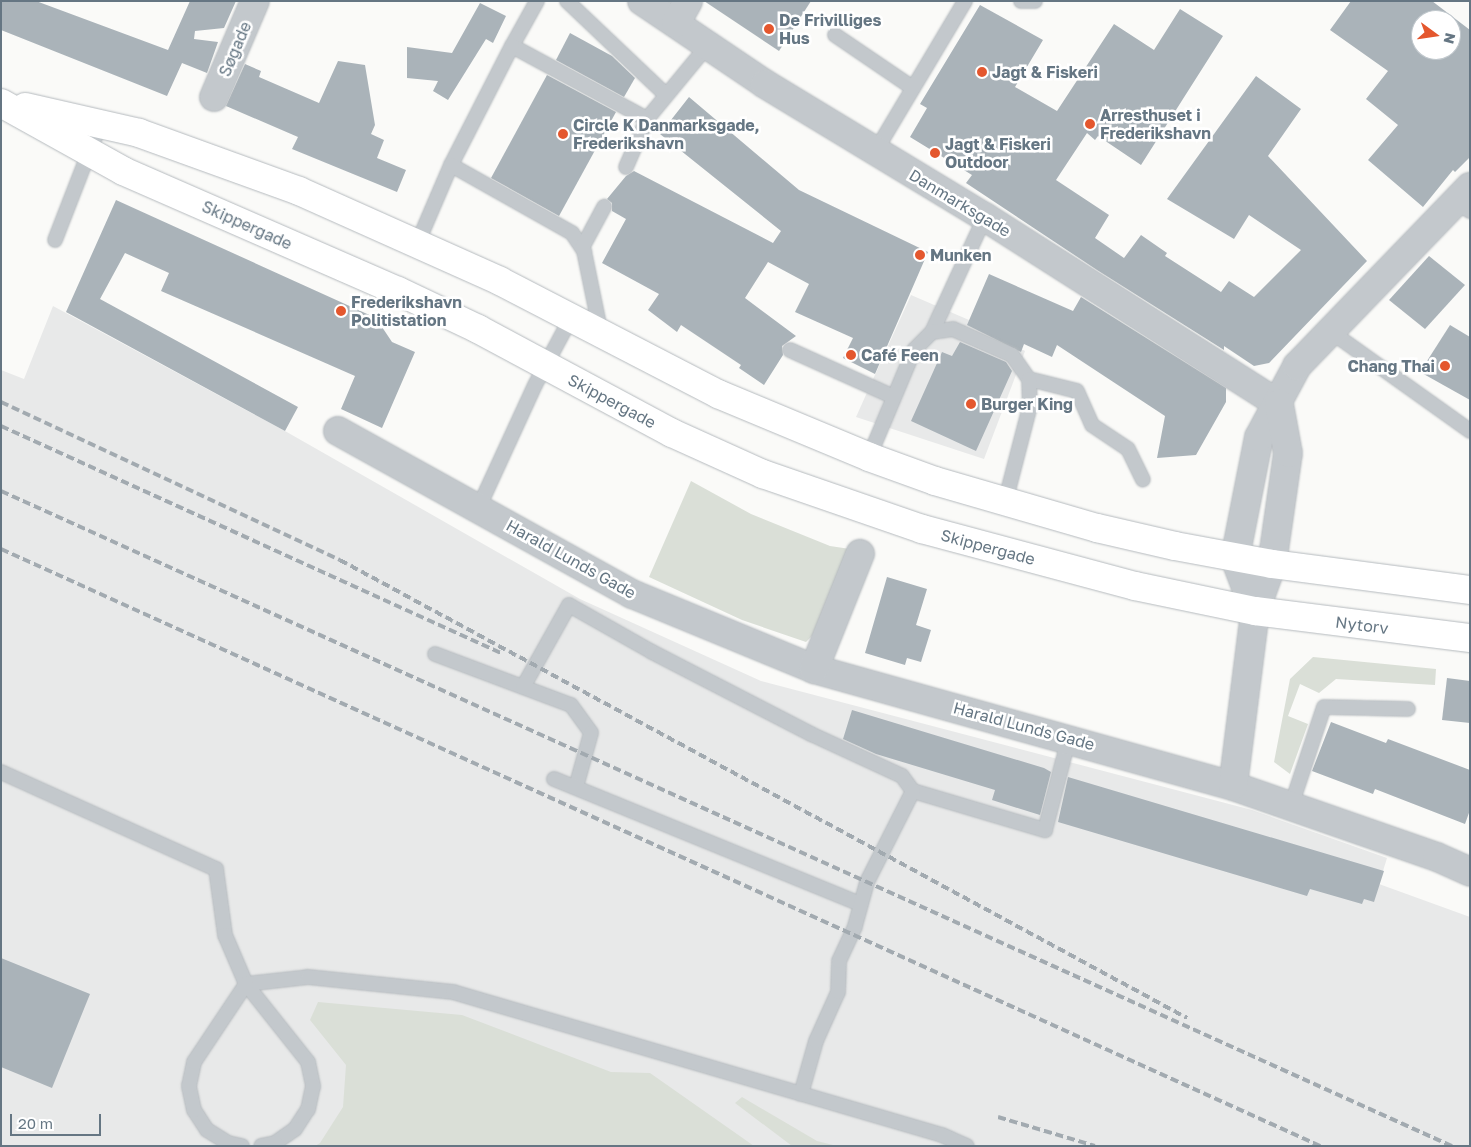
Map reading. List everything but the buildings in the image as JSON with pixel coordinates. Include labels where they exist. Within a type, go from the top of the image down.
[{"type":"main road","name":"Skippergade","points":[[1,102],[100,124],[202,154],[418,242],[718,394],[869,457],[1005,503],[1097,528],[1234,558]]},
{"type":"main road","name":"Skippergade","points":[[1,102],[123,171],[398,291],[672,432],[763,474],[922,529],[1135,586],[1255,611]]},
{"type":"main road","points":[[1234,558],[1470,590]]},
{"type":"main road","name":"Nytorv","points":[[1255,611],[1470,638]]},
{"type":"street","name":"Søgade","points":[[214,97],[255,1]]},
{"type":"street","name":"Danmarksgade","points":[[642,1],[682,12],[708,45],[875,152],[985,218],[1278,404]]},
{"type":"street","points":[[1255,611],[1234,558],[1259,437],[1297,366],[1390,266],[1465,200]]},
{"type":"street","points":[[1233,786],[1255,611],[1272,564],[1288,454],[1278,404]]},
{"type":"street","name":"Harald Lunds Gade","points":[[338,431],[632,594],[814,668],[1070,738],[1233,786],[1438,857],[1470,872]]},
{"type":"street","points":[[814,668],[860,554]]},
{"type":"lane","points":[[418,242],[451,164],[537,1]]},
{"type":"lane","points":[[567,1],[666,95]]},
{"type":"lane","points":[[875,152],[965,1]]},
{"type":"lane","points":[[1021,1],[1035,1]]},
{"type":"lane","points":[[835,35],[912,88]]},
{"type":"lane","points":[[626,167],[646,119],[708,45]]},
{"type":"lane","points":[[512,46],[646,119]]},
{"type":"lane","points":[[55,240],[100,124]]},
{"type":"lane","points":[[451,164],[572,233],[582,248],[601,335]]},
{"type":"lane","points":[[582,248],[604,207]]},
{"type":"lane","points":[[869,457],[892,396],[914,350],[932,332],[985,218]]},
{"type":"lane","points":[[478,509],[545,366],[571,318]]},
{"type":"lane","points":[[932,332],[953,329],[1012,355],[1029,379],[1030,406],[1005,503]]},
{"type":"lane","points":[[1330,331],[1470,431]]},
{"type":"lane","points":[[790,350],[892,396]]},
{"type":"lane","points":[[1029,379],[1077,391],[1092,425],[1128,449],[1143,480]]},
{"type":"lane","points":[[523,687],[569,605],[652,652],[811,734],[902,776],[913,791],[1045,830],[1070,738]]},
{"type":"lane","points":[[435,654],[571,706],[590,733],[576,787]]},
{"type":"lane","points":[[1291,806],[1324,707],[1408,709]]},
{"type":"lane","points":[[1,772],[216,869],[225,936],[246,984],[308,1062],[313,1086],[308,1110],[294,1129],[275,1143],[260,1146]]},
{"type":"lane","points":[[554,779],[861,904]]},
{"type":"lane","points":[[801,1094],[816,1041],[838,992],[838,961],[855,926],[867,882],[913,791]]},
{"type":"lane","points":[[242,1146],[228,1143],[207,1130],[194,1110],[189,1086],[194,1062],[246,984],[308,977],[453,992],[942,1135],[967,1146]]},
{"type":"shaded area","points":[[911,295],[969,320],[1025,351],[984,459],[856,417]]},
{"type":"shaded area","points":[[53,306],[285,431],[580,599],[761,681],[1252,810],[1387,858],[1379,884],[1470,917],[1470,1146],[1,1146],[1,370],[24,379]]},
{"type":"shaded area","points":[[691,481],[751,514],[830,546],[850,549],[814,634],[806,642],[742,620],[649,577]]},
{"type":"shaded area","points":[[1313,657],[1436,669],[1435,685],[1336,679],[1319,693],[1300,684],[1288,716],[1308,724],[1290,774],[1274,762],[1290,679]]},
{"type":"shaded area","points":[[318,1002],[462,1015],[611,1072],[650,1073],[754,1146],[315,1146],[320,1143],[343,1107],[346,1065],[310,1020]]},
{"type":"shaded area","points":[[742,1097],[817,1141],[837,1146],[792,1146],[735,1103]]},
{"type":"railway","points":[[1,402],[340,560],[1187,1018]]},
{"type":"railway","points":[[1,426],[501,653]]},
{"type":"railway","points":[[1,491],[1452,1146]]},
{"type":"railway","points":[[1,549],[1320,1146]]},
{"type":"railway","points":[[998,1117],[1095,1146]]},
{"type":"place","name":"De Frivilliges Hus","points":[[769,29]]},
{"type":"place","name":"Jagt & Fiskeri","points":[[982,72]]},
{"type":"place","name":"Arresthuset i Frederikshavn","points":[[1090,124]]},
{"type":"place","name":"Circle K Danmarksgade, Frederikshavn","points":[[563,134]]},
{"type":"place","name":"Jagt & Fiskeri Outdoor","points":[[935,153]]},
{"type":"place","name":"Munken","points":[[920,255]]},
{"type":"place","name":"Frederikshavn Politistation","points":[[341,311]]},
{"type":"place","name":"Café Feen","points":[[851,355]]},
{"type":"place","name":"Chang Thai","points":[[1445,366]]},
{"type":"place","name":"Burger King","points":[[971,404]]}]
